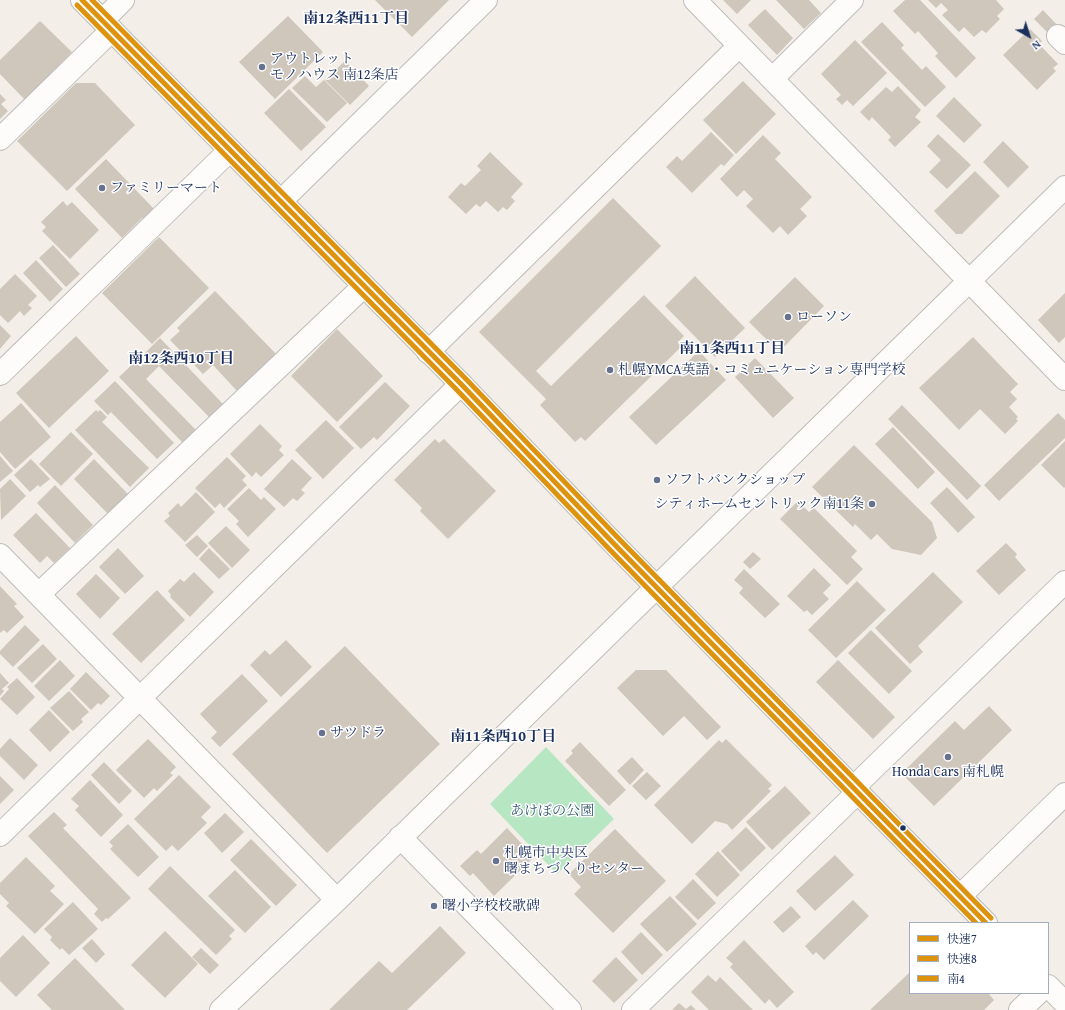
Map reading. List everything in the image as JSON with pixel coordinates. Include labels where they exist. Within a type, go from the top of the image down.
[{"type":"main road","points":[[82,0],[461,384],[656,586],[985,922]]},
{"type":"main road","points":[[0,139],[108,25],[123,0]]},
{"type":"main road","points":[[281,201],[486,0]]},
{"type":"main road","points":[[695,0],[1065,378]]},
{"type":"main road","points":[[772,79],[852,0]]},
{"type":"main road","points":[[428,352],[739,46]]},
{"type":"main road","points":[[0,374],[230,150]]},
{"type":"main road","points":[[221,1010],[336,900],[1065,186]]},
{"type":"main road","points":[[39,594],[364,286]]},
{"type":"main road","points":[[0,835],[461,384]]},
{"type":"main road","points":[[0,555],[140,697],[336,900]]},
{"type":"main road","points":[[633,1010],[1065,582]]},
{"type":"main road","points":[[960,896],[1065,794]]},
{"type":"main road","points":[[400,837],[570,1010]]},
{"type":"main road","points":[[1049,987],[1065,1003]]},
{"type":"main road","points":[[1020,1010],[1037,994]]},
{"type":"green space","name":"あけぼの公園","points":[[546,747],[614,819],[557,874],[490,804]]},
{"type":"building","points":[[375,0],[449,0],[412,37]]},
{"type":"building","points":[[723,0],[751,0],[737,14]]},
{"type":"building","points":[[776,0],[809,0],[821,13],[804,29]]},
{"type":"building","points":[[905,0],[920,0],[976,58],[956,78],[935,56],[938,53],[918,31],[915,34],[893,11]]},
{"type":"building","points":[[928,0],[996,0],[1004,9],[997,16],[1000,19],[986,33],[982,30],[974,37],[964,27],[959,32],[942,15],[948,10],[941,3],[936,8]]},
{"type":"building","points":[[765,9],[793,38],[777,55],[748,25]]},
{"type":"building","points":[[1043,10],[1060,28],[1051,36],[1034,19]]},
{"type":"building","points":[[288,16],[323,52],[275,99],[239,62]]},
{"type":"building","points":[[40,21],[72,52],[25,100],[0,74],[0,60]]},
{"type":"building","points":[[882,22],[904,45],[901,48],[922,70],[926,66],[946,87],[925,107],[861,42]]},
{"type":"building","points":[[1030,29],[1042,41],[1039,44],[1058,64],[1053,68],[1056,71],[1037,90],[1003,55]]},
{"type":"building","points":[[855,40],[887,73],[853,106],[847,100],[842,105],[836,99],[841,95],[821,74]]},
{"type":"building","points":[[345,61],[369,86],[350,105],[325,80]]},
{"type":"building","points":[[305,76],[316,87],[324,80],[347,103],[327,122],[292,88]]},
{"type":"building","points":[[743,81],[776,114],[736,154],[703,120]]},
{"type":"building","points":[[76,83],[95,83],[135,125],[67,191],[17,141]]},
{"type":"building","points":[[898,86],[921,110],[915,117],[921,122],[895,147],[888,140],[891,137],[872,117],[869,121],[860,112],[886,87],[892,92]]},
{"type":"building","points":[[289,89],[326,127],[301,151],[264,113]]},
{"type":"building","points":[[0,94],[6,100],[1,104],[8,111],[0,119]]},
{"type":"building","points":[[954,97],[982,125],[964,143],[936,116]]},
{"type":"building","points":[[711,132],[734,155],[724,166],[721,164],[692,193],[666,167],[677,156],[682,161]]},
{"type":"building","points":[[938,134],[971,165],[947,189],[929,172],[941,160],[927,146]]},
{"type":"building","points":[[763,135],[781,153],[775,159],[812,197],[800,209],[807,216],[788,235],[780,226],[773,233],[746,206],[753,199],[744,190],[737,197],[720,179]]},
{"type":"building","points":[[1003,141],[1029,167],[1008,188],[983,162]]},
{"type":"building","points":[[490,152],[523,184],[511,197],[515,201],[507,210],[503,207],[498,212],[486,201],[480,207],[476,204],[466,214],[448,197],[461,183],[465,186],[481,170],[477,166]]},
{"type":"building","points":[[106,159],[155,210],[145,220],[142,218],[122,238],[75,189]]},
{"type":"building","points":[[975,171],[1000,196],[962,234],[956,234],[934,211]]},
{"type":"building","points":[[613,198],[661,246],[536,371],[551,386],[644,295],[684,336],[678,342],[682,346],[585,441],[581,437],[575,442],[540,405],[546,399],[479,332]]},
{"type":"building","points":[[63,201],[67,206],[72,202],[99,230],[70,259],[42,231],[46,227],[41,222]]},
{"type":"building","points":[[159,237],[209,288],[152,344],[102,293]]},
{"type":"building","points":[[53,245],[80,274],[66,287],[39,258]]},
{"type":"building","points":[[36,260],[63,289],[50,302],[23,273]]},
{"type":"building","points":[[15,274],[37,296],[28,305],[32,308],[24,316],[20,311],[8,323],[0,315],[0,289]]},
{"type":"building","points":[[695,276],[745,328],[715,357],[665,306]]},
{"type":"building","points":[[795,277],[824,306],[779,352],[749,322]]},
{"type":"building","points":[[215,291],[276,354],[237,391],[213,365],[203,374],[170,340],[180,331],[177,328]]},
{"type":"building","points":[[1065,293],[1065,337],[1059,343],[1038,320]]},
{"type":"building","points":[[0,325],[11,336],[0,349]]},
{"type":"building","points":[[337,329],[383,376],[337,422],[291,376]]},
{"type":"building","points":[[76,336],[109,371],[49,428],[16,393]]},
{"type":"building","points":[[973,337],[1018,384],[1010,392],[1017,399],[1009,407],[1018,417],[1016,419],[1018,421],[1005,434],[980,409],[959,430],[919,388]]},
{"type":"building","points":[[160,338],[223,404],[209,417],[159,366],[146,379],[196,430],[183,443],[119,377],[135,362],[141,367],[148,359],[144,354]]},
{"type":"building","points":[[699,351],[726,380],[656,445],[629,417]]},
{"type":"building","points":[[755,358],[794,398],[773,418],[735,377]]},
{"type":"building","points":[[115,381],[174,443],[157,459],[111,412],[108,415],[94,401]]},
{"type":"building","points":[[385,382],[410,406],[377,440],[374,437],[361,449],[339,427]]},
{"type":"building","points":[[21,403],[51,437],[15,469],[0,452],[0,422]]},
{"type":"building","points":[[902,405],[981,486],[967,500],[888,419]]},
{"type":"building","points":[[96,410],[98,412],[100,410],[107,417],[102,422],[149,468],[130,487],[75,430]]},
{"type":"building","points":[[1058,413],[1065,420],[1065,438],[999,501],[984,485]]},
{"type":"building","points":[[326,420],[354,448],[323,479],[295,450]]},
{"type":"building","points":[[260,424],[282,446],[279,450],[284,455],[261,477],[256,472],[252,477],[230,454]]},
{"type":"building","points":[[893,427],[935,472],[918,489],[875,444]]},
{"type":"building","points":[[71,432],[93,454],[61,486],[39,464]]},
{"type":"building","points":[[435,439],[439,443],[444,439],[496,491],[448,539],[420,511],[422,508],[394,480]]},
{"type":"building","points":[[1065,441],[1065,487],[1064,488],[1041,465]]},
{"type":"building","name":"シティホームセントリック南11条","points":[[854,445],[932,522],[937,538],[921,555],[892,549],[877,534],[871,540],[855,524],[853,527],[812,487]]},
{"type":"building","points":[[0,456],[13,471],[0,482]]},
{"type":"building","points":[[227,457],[246,476],[242,480],[247,485],[224,508],[220,503],[215,508],[195,488]]},
{"type":"building","points":[[31,459],[50,479],[40,487],[38,485],[30,492],[14,475]]},
{"type":"building","points":[[94,459],[128,494],[108,514],[74,479]]},
{"type":"building","points":[[292,459],[312,478],[301,490],[305,493],[297,501],[293,498],[284,507],[264,489]]},
{"type":"building","points":[[10,479],[26,496],[1,520],[0,489]]},
{"type":"building","points":[[55,485],[93,525],[75,543],[37,503]]},
{"type":"building","points":[[947,487],[975,517],[958,533],[930,503]]},
{"type":"building","points":[[249,488],[261,500],[264,497],[276,509],[248,537],[236,524],[239,521],[227,509]]},
{"type":"building","points":[[196,492],[215,512],[185,542],[164,521],[170,516],[168,513],[178,503],[181,507]]},
{"type":"building","points":[[798,501],[809,512],[814,508],[857,551],[851,557],[863,569],[847,585],[780,519]]},
{"type":"building","points":[[36,513],[70,548],[54,563],[47,556],[40,563],[13,535]]},
{"type":"building","points":[[226,526],[250,550],[232,568],[208,543]]},
{"type":"building","points":[[197,535],[208,546],[197,557],[185,545]]},
{"type":"building","points":[[1006,543],[1017,554],[1015,557],[1026,570],[999,595],[976,571]]},
{"type":"building","points":[[118,548],[144,576],[125,594],[99,567]]},
{"type":"building","points":[[209,548],[230,569],[219,579],[199,559]]},
{"type":"building","points":[[753,552],[761,559],[750,569],[743,562]]},
{"type":"building","points":[[814,568],[831,585],[823,593],[829,599],[812,615],[807,610],[804,612],[787,596]]},
{"type":"building","points":[[744,569],[780,604],[765,618],[739,593],[743,588],[734,580]]},
{"type":"building","points":[[194,572],[214,592],[190,617],[170,597],[171,595],[168,591],[180,579],[184,582]]},
{"type":"building","points":[[933,572],[963,602],[918,646],[923,652],[910,664],[875,628]]},
{"type":"building","points":[[96,574],[120,598],[100,619],[76,594]]},
{"type":"building","points":[[857,581],[886,610],[836,658],[808,630]]},
{"type":"building","points":[[0,586],[17,604],[14,606],[24,617],[7,633],[4,630],[0,633]]},
{"type":"building","points":[[157,590],[185,620],[141,663],[112,634]]},
{"type":"building","points":[[25,625],[40,640],[13,667],[0,654],[0,651]]},
{"type":"building","points":[[871,630],[912,671],[889,694],[848,653]]},
{"type":"building","points":[[286,640],[312,667],[281,697],[250,665],[265,650],[270,655]]},
{"type":"building","points":[[43,644],[57,659],[32,683],[17,668]]},
{"type":"building","points":[[345,646],[440,744],[327,853],[232,754]]},
{"type":"building","points":[[60,660],[75,676],[49,701],[34,686]]},
{"type":"building","points":[[838,660],[895,717],[873,739],[816,682]]},
{"type":"building","points":[[636,670],[666,670],[721,727],[707,740],[684,716],[663,736],[617,688]]},
{"type":"building","points":[[86,672],[110,696],[101,705],[98,703],[91,710],[70,689]]},
{"type":"building","points":[[0,673],[9,683],[2,689],[4,691],[0,696]]},
{"type":"building","points":[[242,674],[268,701],[220,747],[211,738],[217,732],[200,714]]},
{"type":"building","points":[[17,678],[35,697],[17,715],[0,699],[9,689],[7,687]]},
{"type":"building","points":[[69,691],[89,712],[81,719],[83,722],[73,731],[50,708]]},
{"type":"building","points":[[989,706],[1012,730],[934,806],[906,778],[907,768],[955,721],[964,730]]},
{"type":"building","points":[[49,710],[70,732],[50,752],[29,730]]},
{"type":"building","points":[[10,738],[38,765],[24,780],[0,756],[0,749]]},
{"type":"building","points":[[148,739],[176,767],[170,773],[173,775],[157,791],[154,788],[144,798],[116,770]]},
{"type":"building","points":[[726,739],[772,785],[768,789],[771,791],[732,830],[727,824],[715,821],[692,844],[654,805],[719,740],[722,743]]},
{"type":"building","points":[[580,742],[626,790],[609,806],[565,761],[573,753],[571,751]]},
{"type":"building","points":[[632,757],[644,770],[630,785],[617,771]]},
{"type":"building","points":[[104,762],[132,791],[119,804],[91,775]]},
{"type":"building","points":[[647,772],[661,786],[646,800],[632,786]]},
{"type":"building","points":[[179,775],[211,807],[201,817],[207,823],[178,851],[172,845],[166,851],[134,819]]},
{"type":"building","points":[[0,776],[14,790],[0,804]]},
{"type":"building","points":[[90,780],[123,815],[101,837],[75,810],[79,806],[71,799]]},
{"type":"building","points":[[785,786],[811,813],[772,850],[746,822]]},
{"type":"building","points":[[54,812],[67,825],[63,828],[131,898],[108,919],[106,918],[102,922],[94,914],[98,909],[28,836]]},
{"type":"building","points":[[225,813],[244,832],[222,853],[204,833]]},
{"type":"building","points":[[128,824],[159,857],[138,877],[110,849],[113,846],[109,842]]},
{"type":"building","points":[[746,827],[766,848],[741,872],[721,851]]},
{"type":"building","points":[[507,828],[534,857],[494,896],[473,873],[470,876],[460,866],[477,850],[481,854]]},
{"type":"building","points":[[615,829],[666,881],[613,933],[574,894],[581,887],[569,874]]},
{"type":"building","points":[[251,839],[297,885],[276,906],[230,860]]},
{"type":"building","points":[[718,851],[740,875],[717,897],[695,874]]},
{"type":"building","points":[[835,855],[854,875],[815,911],[796,891]]},
{"type":"building","points":[[26,857],[55,886],[50,891],[64,904],[35,934],[6,906],[9,903],[0,894],[0,883]]},
{"type":"building","points":[[170,866],[235,930],[229,936],[232,939],[216,955],[148,889]]},
{"type":"building","points":[[235,870],[271,907],[245,933],[208,896]]},
{"type":"building","points":[[693,879],[716,903],[698,920],[675,897]]},
{"type":"building","points":[[670,896],[697,924],[667,952],[640,924]]},
{"type":"building","points":[[853,900],[869,916],[824,960],[816,952],[813,955],[805,946]]},
{"type":"building","points":[[73,902],[98,929],[69,955],[62,948],[60,950],[50,940],[52,937],[44,929]]},
{"type":"building","points":[[791,906],[801,917],[783,933],[773,922]]},
{"type":"building","points":[[440,926],[466,953],[407,1010],[329,1010],[379,961],[392,973]]},
{"type":"building","points":[[165,931],[198,964],[165,998],[131,965]]},
{"type":"building","points":[[641,932],[663,955],[642,975],[621,952]]},
{"type":"building","points":[[23,935],[50,963],[16,997],[0,981],[0,958]]},
{"type":"building","points":[[92,939],[105,954],[96,963],[82,948]]},
{"type":"building","points":[[744,940],[794,992],[777,1008],[769,999],[765,1004],[730,967],[733,964],[726,958]]},
{"type":"building","points":[[201,948],[219,965],[210,974],[192,957]]},
{"type":"building","points":[[616,957],[638,980],[614,1003],[592,981]]},
{"type":"building","points":[[75,958],[125,1010],[52,1010],[37,995]]},
{"type":"building","points":[[909,973],[909,994],[989,994],[994,1000],[984,1010],[870,1010]]},
{"type":"building","points":[[708,975],[716,982],[720,977],[753,1010],[709,1010],[691,992]]},
{"type":"building","points":[[679,1003],[686,1009],[691,1005],[696,1010],[672,1010]]},
{"type":"transit line","name":"快速7","points":[[82,0],[461,384],[618,548],[985,922]]},
{"type":"transit line","name":"南4","points":[[92,0],[466,379],[623,543],[991,918]]},
{"type":"transit line","name":"快速8","points":[[77,5],[456,389],[613,553],[975,922]]},
{"type":"place","name":"アウトレット モノハウス 南12条店","points":[[262,67]]},
{"type":"place","name":"ファミリーマート","points":[[102,188]]},
{"type":"place","name":"ローソン","points":[[788,317]]},
{"type":"place","name":"札幌YMCA英語・コミュニケーション専門学校","points":[[610,370]]},
{"type":"place","name":"ソフトバンクショップ","points":[[657,480]]},
{"type":"place","name":"シティホームセントリック南11条","points":[[872,504]]},
{"type":"place","name":"サツドラ","points":[[322,733]]},
{"type":"place","name":"Honda Cars 南札幌","points":[[948,757]]},
{"type":"place","name":"札幌市中央区 曙まちづくりセンター","points":[[496,861]]},
{"type":"place","name":"曙小学校校歌碑","points":[[434,906]]},
{"type":"district","name":"南12条西11丁目","points":[[356,19]]},
{"type":"district","name":"南11条西11丁目","points":[[732,349]]},
{"type":"district","name":"南12条西10丁目","points":[[181,359]]},
{"type":"district","name":"南11条西10丁目","points":[[503,737]]}]
